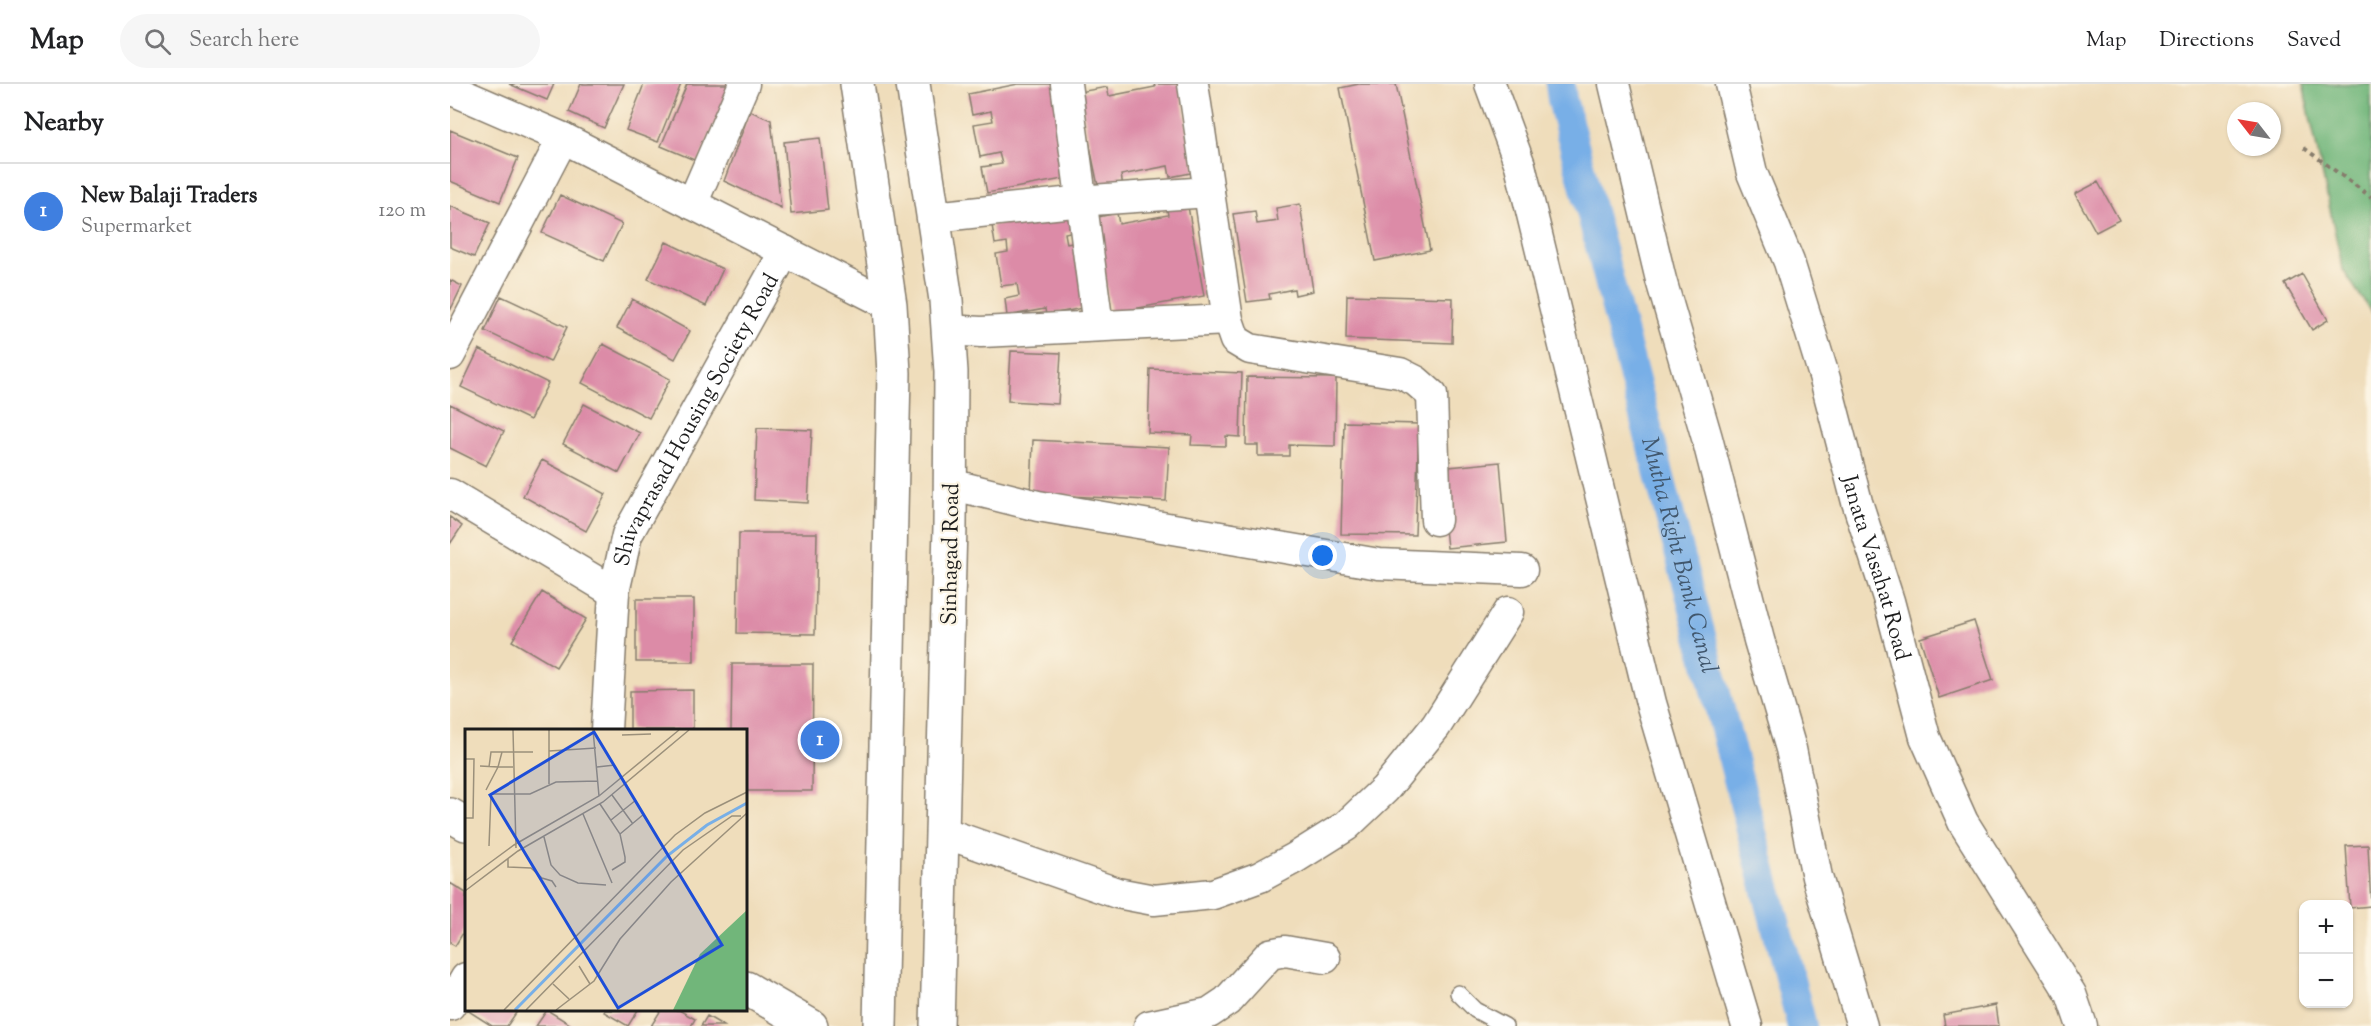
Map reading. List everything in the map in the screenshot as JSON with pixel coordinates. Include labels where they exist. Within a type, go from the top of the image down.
[{"type":"main road","points":[[857,84],[890,305],[894,385],[880,1026]]},
{"type":"main road","name":"Sinhagad Road","points":[[913,84],[946,300],[951,372],[937,1026]]},
{"type":"main road","points":[[450,815],[465,823]]},
{"type":"main road","points":[[747,988],[811,1026]]},
{"type":"street","points":[[692,204],[744,84]]},
{"type":"street","points":[[1066,84],[1098,326]]},
{"type":"street","points":[[1193,84],[1228,320],[1235,340],[1250,349],[1400,373],[1416,381],[1432,396],[1436,520]]},
{"type":"street","points":[[1490,84],[1520,165],[1652,703],[1747,1026]]},
{"type":"street","points":[[1614,84],[1661,280],[1707,438],[1759,640],[1791,749],[1817,877],[1862,1026]]},
{"type":"street","name":"Janata Vasahat Road","points":[[1731,84],[1752,173],[1789,262],[1857,502],[1889,601],[1925,737],[1963,822],[2071,994],[2082,1026]]},
{"type":"street","name":"Shivaprasad Housing Society Road","points":[[450,89],[563,138],[890,305]]},
{"type":"street","points":[[450,355],[563,138]]},
{"type":"street","points":[[934,217],[1081,201],[1209,192]]},
{"type":"street","name":"Shivaprasad Housing Society Road","points":[[606,729],[614,592],[627,535],[785,252]]},
{"type":"street","points":[[948,330],[981,332],[1228,320]]},
{"type":"street","points":[[950,484],[1038,506],[1379,564],[1522,570]]},
{"type":"street","name":"Shivaprasad Housing Society Road","points":[[450,494],[614,592]]},
{"type":"street","points":[[942,832],[1117,893],[1154,900],[1213,894],[1260,877],[1296,858],[1346,826],[1385,789],[1436,726],[1508,612]]},
{"type":"street","points":[[1149,1026],[1209,1013],[1227,1001],[1270,954],[1285,951],[1325,958]]},
{"type":"street","points":[[450,1005],[465,980]]},
{"type":"lane","points":[[1458,993],[1475,1011],[1505,1026]]},
{"type":"path","points":[[2304,148],[2371,197]]},
{"type":"green space","points":[[2303,84],[2371,84],[2371,312],[2343,270]]},
{"type":"building","points":[[509,84],[554,84],[547,100]]},
{"type":"building","points":[[581,84],[624,84],[604,128],[569,112]]},
{"type":"building","points":[[644,84],[681,84],[658,142],[626,130]]},
{"type":"building","points":[[687,84],[732,84],[699,162],[661,146]]},
{"type":"building","points":[[1018,84],[1056,84],[1074,177],[987,193],[982,167],[1002,164],[999,153],[980,157],[974,124],[993,121],[991,111],[972,115],[968,94]]},
{"type":"building","points":[[1154,84],[1179,84],[1196,172],[1170,177],[1168,166],[1121,175],[1123,186],[1099,191],[1079,92],[1107,87],[1109,96],[1155,87]]},
{"type":"building","points":[[1359,84],[1396,84],[1430,250],[1375,261],[1340,88]]},
{"type":"building","points":[[750,111],[771,120],[781,208],[724,181]]},
{"type":"building","points":[[450,130],[518,158],[500,202],[450,181]]},
{"type":"building","points":[[820,138],[828,210],[791,214],[784,142]]},
{"type":"building","points":[[2098,182],[2119,220],[2096,232],[2075,194]]},
{"type":"building","points":[[560,195],[622,224],[604,261],[542,233]]},
{"type":"building","points":[[1187,201],[1204,296],[1111,313],[1094,218],[1117,213],[1119,224],[1168,215],[1166,205]]},
{"type":"building","points":[[1300,204],[1313,291],[1295,295],[1294,289],[1269,294],[1270,299],[1247,302],[1233,214],[1255,211],[1257,224],[1278,221],[1276,208]]},
{"type":"building","points":[[450,206],[490,223],[474,257],[450,247]]},
{"type":"building","points":[[1076,210],[1079,230],[1065,233],[1067,244],[1078,242],[1088,307],[1046,315],[1045,309],[1007,316],[1005,299],[1019,296],[1017,284],[1001,286],[996,254],[1008,252],[1007,242],[995,244],[992,225]]},
{"type":"building","points":[[666,242],[723,269],[706,306],[648,279]]},
{"type":"building","points":[[2302,274],[2328,320],[2312,330],[2285,284]]},
{"type":"building","points":[[450,280],[462,286],[450,311]]},
{"type":"building","points":[[1347,295],[1453,298],[1452,343],[1346,339]]},
{"type":"building","points":[[501,296],[567,327],[550,362],[485,331]]},
{"type":"building","points":[[632,299],[690,331],[675,359],[617,328]]},
{"type":"building","points":[[603,344],[670,379],[649,418],[582,383]]},
{"type":"building","points":[[479,349],[548,383],[530,420],[461,387]]},
{"type":"building","points":[[1011,351],[1061,353],[1058,404],[1008,401]]},
{"type":"building","points":[[1150,369],[1242,373],[1240,437],[1226,436],[1226,446],[1191,445],[1192,435],[1148,433]]},
{"type":"building","points":[[1247,377],[1336,378],[1335,446],[1289,445],[1289,456],[1258,456],[1258,445],[1246,445]]},
{"type":"building","points":[[450,404],[504,431],[486,466],[450,448]]},
{"type":"building","points":[[584,404],[640,433],[619,473],[563,444]]},
{"type":"building","points":[[1344,422],[1419,424],[1415,535],[1341,534]]},
{"type":"building","points":[[757,428],[812,430],[808,503],[754,500]]},
{"type":"building","points":[[1033,440],[1169,447],[1166,501],[1031,494]]},
{"type":"building","points":[[542,460],[606,494],[586,531],[523,496]]},
{"type":"building","points":[[1500,462],[1507,542],[1447,548],[1439,468]]},
{"type":"building","points":[[450,517],[462,526],[450,544]]},
{"type":"building","points":[[739,533],[817,533],[815,634],[737,633]]},
{"type":"building","points":[[542,592],[586,619],[556,667],[512,641]]},
{"type":"building","points":[[636,599],[694,599],[694,662],[636,662]]},
{"type":"building","points":[[1974,621],[1993,680],[1939,698],[1920,638]]},
{"type":"building","points":[[732,664],[813,664],[812,791],[747,791],[747,729],[731,729]]},
{"type":"building","points":[[693,690],[693,729],[630,729],[630,691]]},
{"type":"building","points":[[2368,845],[2371,906],[2353,908],[2353,900],[2349,900],[2346,846]]},
{"type":"building","points":[[450,883],[465,892],[465,930],[455,946],[450,943]]},
{"type":"building","points":[[1996,1005],[1999,1026],[1945,1026],[1943,1015]]},
{"type":"building","points":[[469,1011],[517,1011],[507,1026],[492,1026]]},
{"type":"building","points":[[549,1011],[573,1026],[536,1026]]},
{"type":"building","points":[[604,1011],[637,1011],[628,1026]]},
{"type":"building","points":[[660,1011],[681,1011],[695,1019],[691,1026],[651,1026]]},
{"type":"building","points":[[707,1016],[724,1026],[701,1026]]},
{"type":"waterway","name":"Mutha Right Bank Canal","points":[[1560,84],[1802,1026]]},
{"type":"place","name":"New Balaji Traders","points":[[820,740]]}]
